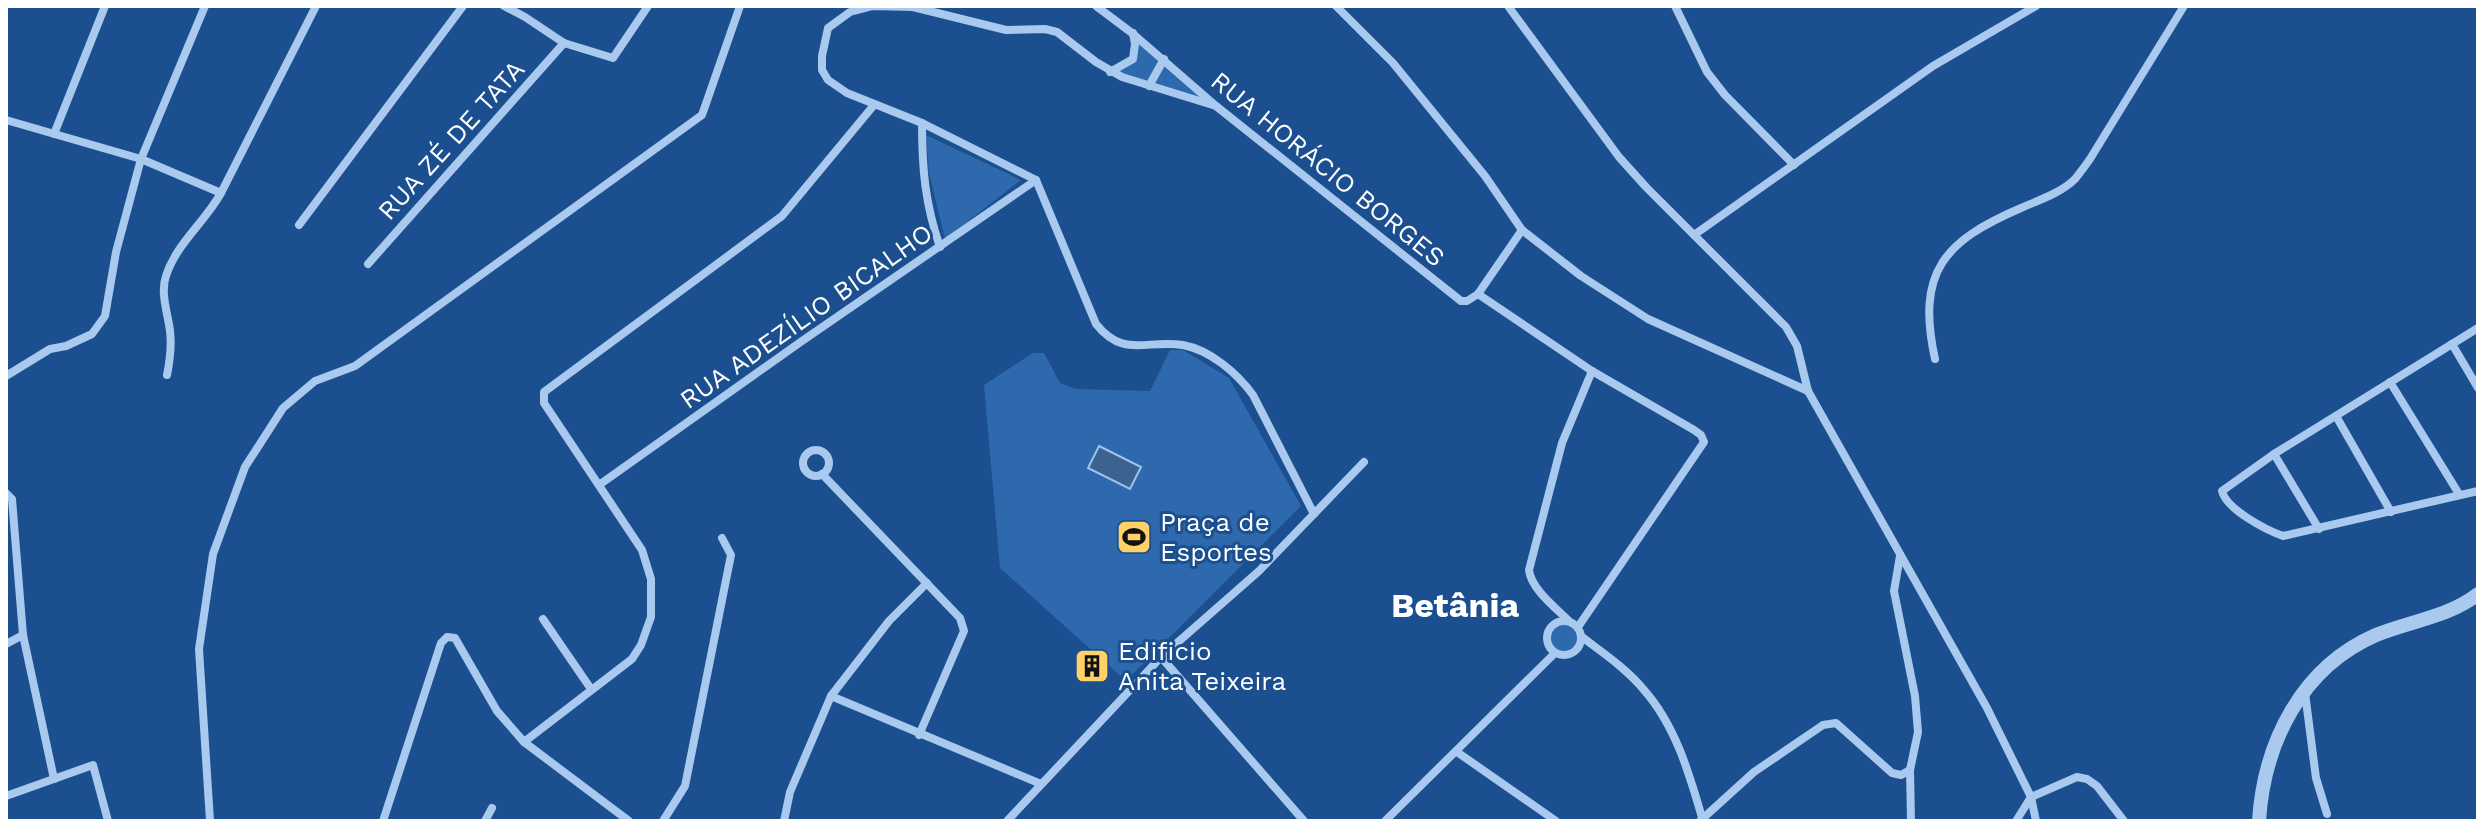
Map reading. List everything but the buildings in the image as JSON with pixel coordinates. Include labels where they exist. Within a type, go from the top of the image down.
[{"type":"street","points":[[54,134],[105,6]]},
{"type":"street","points":[[6,376],[50,349],[66,346],[92,334],[105,316],[116,252],[141,159],[205,6]]},
{"type":"street","points":[[167,375],[171,354],[165,278],[174,259],[212,211],[316,6]]},
{"type":"street","points":[[299,225],[463,6]]},
{"type":"street","points":[[504,6],[564,43],[613,58],[648,6]]},
{"type":"street","points":[[525,17],[532,6]]},
{"type":"street","points":[[210,821],[199,649],[213,554],[245,467],[283,408],[315,381],[355,366],[702,115],[740,6]]},
{"type":"street","points":[[1216,106],[1110,72],[1057,32],[1045,29],[1006,30],[913,7],[873,6],[850,12],[828,28],[822,56],[822,70],[828,80],[874,105],[922,123],[1036,180],[1096,324],[1107,338],[1124,346],[1183,345],[1204,353],[1240,377],[1253,395],[1314,514]]},
{"type":"street","name":"RUA HORÁCIO BORGES","points":[[1096,6],[1454,296],[1467,301],[1478,294]]},
{"type":"street","points":[[1336,6],[1393,63],[1485,176],[1522,230],[1581,276],[1648,319],[1808,391]]},
{"type":"street","points":[[1508,6],[1619,157],[1786,327],[1797,346],[1808,391],[1987,708],[2031,797],[2036,821]]},
{"type":"street","points":[[1675,6],[1707,72],[1725,95],[1794,165]]},
{"type":"street","points":[[1694,235],[1933,66],[2036,6]]},
{"type":"street","points":[[1935,359],[1928,330],[1928,306],[1935,276],[1950,250],[1969,233],[2051,195],[2074,180],[2184,6]]},
{"type":"street","points":[[1110,72],[1133,59],[1135,44],[1132,33]]},
{"type":"street","name":"RUA ZÉ DE TATA","points":[[368,264],[564,43]]},
{"type":"street","points":[[1149,86],[1164,59]]},
{"type":"street","points":[[524,742],[637,652],[647,633],[652,605],[651,579],[642,550],[544,403],[544,392],[782,216],[874,105]]},
{"type":"street","points":[[6,120],[141,159],[221,193]]},
{"type":"street","points":[[922,123],[922,173],[931,221],[940,247]]},
{"type":"street","name":"RUA ADEZÍLIO BICALHO","points":[[599,485],[1036,180]]},
{"type":"street","points":[[1522,230],[1478,294],[1592,371],[1701,435],[1704,442],[1578,627]]},
{"type":"street","points":[[2478,328],[2274,454],[2222,491],[2224,499],[2265,529],[2283,536],[2478,491]]},
{"type":"street","points":[[2452,344],[2478,388]]},
{"type":"street","points":[[1592,371],[1562,443],[1529,570],[1530,578],[1578,627],[1582,637],[1644,689],[1674,735],[1702,820],[1754,772],[1823,725],[1836,723],[1892,773],[1901,775],[1910,770]]},
{"type":"street","points":[[2390,382],[2459,494]]},
{"type":"street","points":[[2336,416],[2391,512]]},
{"type":"street","points":[[2274,454],[2319,529]]},
{"type":"street","points":[[1007,821],[1161,657],[1259,571],[1364,462]]},
{"type":"street","points":[[822,474],[960,618],[964,631],[919,735]]},
{"type":"street","points":[[6,493],[12,499],[23,635],[54,779]]},
{"type":"street","points":[[663,821],[685,786],[731,555],[722,538]]},
{"type":"street","points":[[1900,556],[1894,591],[1915,696],[1918,732],[1910,770],[1911,821]]},
{"type":"street","points":[[784,821],[790,792],[831,696],[889,621],[927,583]]},
{"type":"street","points":[[2259,821],[2261,799],[2276,741],[2304,688],[2330,662],[2353,647],[2378,634],[2446,612],[2478,594]]},
{"type":"street","points":[[543,619],[591,689]]},
{"type":"street","points":[[1569,621],[1558,622],[1550,629],[1548,645],[1555,653],[1571,654],[1579,648],[1582,637]]},
{"type":"street","points":[[6,644],[23,635]]},
{"type":"street","points":[[383,821],[441,643],[447,637],[455,638],[497,711],[524,742],[629,821]]},
{"type":"street","points":[[1385,821],[1555,653]]},
{"type":"street","points":[[1161,657],[1304,821]]},
{"type":"street","points":[[2304,688],[2316,778],[2327,814]]},
{"type":"street","points":[[831,696],[1041,784]]},
{"type":"street","points":[[1457,752],[1556,821]]},
{"type":"street","points":[[6,796],[93,765],[108,821]]},
{"type":"street","points":[[2016,821],[2031,797],[2077,777],[2097,786],[2124,821]]},
{"type":"street","points":[[485,821],[492,808]]},
{"type":"shaded area","points":[[1133,35],[1214,105],[1112,72],[1128,66]]},
{"type":"shaded area","points":[[926,135],[1021,180],[945,239],[929,173]]},
{"type":"shaded area","name":"Praça de Esportes","points":[[1170,350],[1183,350],[1229,378],[1301,506],[1126,681],[1000,568],[984,385],[1033,353],[1044,353],[1060,383],[1076,389],[1150,391]]},
{"type":"shaded area","points":[[1099,446],[1141,467],[1130,489],[1088,468]]},
{"type":"shaded area","points":[[1565,623],[1571,624],[1579,632],[1579,644],[1571,652],[1565,653],[1559,652],[1551,644],[1550,638],[1551,632],[1559,624]]},
{"type":"place","name":"Praça de Esportes","points":[[1134,537]]},
{"type":"place","name":"Edificio Anita Teixeira","points":[[1092,666]]},
{"type":"district","name":"Betânia","points":[[1455,605]]}]
